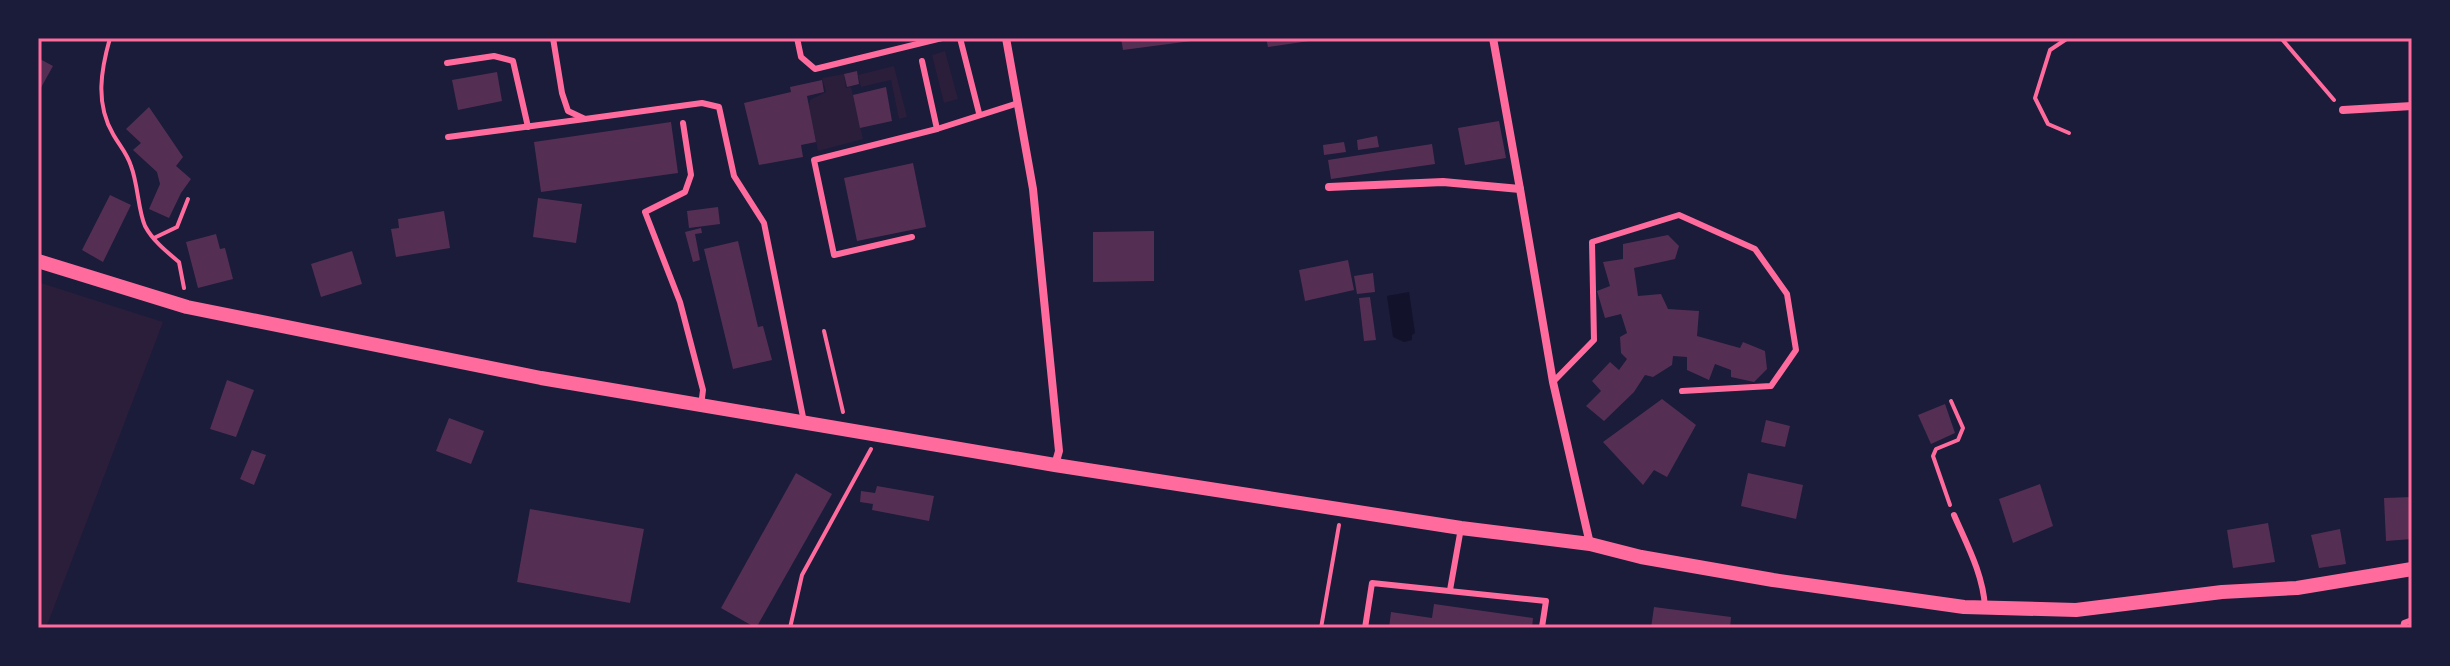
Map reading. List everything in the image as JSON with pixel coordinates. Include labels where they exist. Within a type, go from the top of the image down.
[{"type":"street","points":[[1006,38],[1033,189],[1059,451],[1055,465]]},
{"type":"street","points":[[1493,38],[1553,382],[1590,544]]},
{"type":"street","points":[[2343,110],[2412,106]]},
{"type":"street","points":[[1329,187],[1443,182],[1520,189]]},
{"type":"street","points":[[38,261],[187,307],[541,378],[1055,465],[1342,511],[1590,544],[1641,557],[1773,580],[1964,607],[2076,610],[2222,592],[2297,588],[2412,569]]},
{"type":"lane","points":[[553,38],[568,111],[585,119]]},
{"type":"lane","points":[[797,38],[801,57],[815,69],[942,38]]},
{"type":"lane","points":[[960,38],[979,113]]},
{"type":"lane","points":[[447,63],[494,56],[513,61],[528,127]]},
{"type":"lane","points":[[922,61],[937,129]]},
{"type":"lane","points":[[448,137],[702,103],[719,107],[734,176],[764,223],[804,422]]},
{"type":"lane","points":[[912,237],[834,255],[814,160],[937,129],[1018,103]]},
{"type":"lane","points":[[683,123],[691,175],[685,192],[645,212],[680,302],[703,390],[701,406]]},
{"type":"lane","points":[[1553,382],[1594,340],[1592,242],[1679,215],[1755,249],[1787,294],[1796,350],[1771,386],[1682,391]]},
{"type":"lane","points":[[1954,515],[1977,566],[1985,607]]},
{"type":"lane","points":[[1450,590],[1461,528]]},
{"type":"lane","points":[[1365,628],[1372,583],[1546,601],[1542,627]]},
{"type":"lane","points":[[2403,628],[2404,623],[2412,620]]},
{"type":"path","points":[[110,38],[100,70],[105,116],[112,134],[128,155],[138,185],[145,225],[179,262],[187,307]]},
{"type":"path","points":[[2068,38],[2050,50],[2035,98],[2048,124],[2069,133]]},
{"type":"path","points":[[2281,38],[2343,110]]},
{"type":"path","points":[[154,238],[177,227],[188,199]]},
{"type":"path","points":[[824,331],[843,414],[840,430]]},
{"type":"path","points":[[1951,401],[1963,428],[1958,440],[1936,449],[1933,456],[1954,515]]},
{"type":"path","points":[[790,628],[802,575],[877,436]]},
{"type":"path","points":[[1321,628],[1342,511]]},
{"type":"shaded area","points":[[945,51],[958,99],[944,103],[932,55]]},
{"type":"shaded area","points":[[894,66],[907,117],[899,119],[891,80],[861,87],[858,75]]},
{"type":"shaded area","points":[[844,74],[846,88],[851,87],[863,139],[818,151],[810,100],[826,92],[822,78]]},
{"type":"shaded area","points":[[38,282],[163,322],[46,628],[38,628]]},
{"type":"shaded area","points":[[1409,292],[1415,333],[1412,340],[1404,342],[1393,337],[1387,296]]},
{"type":"building","points":[[1121,38],[1199,38],[1199,40],[1123,50]]},
{"type":"building","points":[[1266,38],[1316,38],[1316,40],[1268,47]]},
{"type":"building","points":[[38,58],[53,66],[38,93]]},
{"type":"building","points":[[857,71],[859,84],[847,87],[844,74]]},
{"type":"building","points":[[497,72],[502,101],[458,110],[452,80]]},
{"type":"building","points":[[822,80],[824,92],[807,96],[816,142],[801,145],[803,157],[759,165],[744,103],[791,92],[790,87]]},
{"type":"building","points":[[886,87],[892,121],[860,128],[853,95]]},
{"type":"building","points":[[149,107],[183,157],[176,166],[191,179],[169,218],[149,209],[160,184],[157,172],[133,150],[141,143],[126,129]]},
{"type":"building","points":[[1499,121],[1506,158],[1465,165],[1458,128]]},
{"type":"building","points":[[671,122],[678,173],[541,192],[534,142]]},
{"type":"building","points":[[1377,136],[1379,147],[1358,150],[1357,140]]},
{"type":"building","points":[[1344,142],[1346,152],[1324,155],[1323,145]]},
{"type":"building","points":[[1432,144],[1435,164],[1331,179],[1328,160]]},
{"type":"building","points":[[913,163],[926,227],[857,241],[844,178]]},
{"type":"building","points":[[110,195],[131,205],[103,262],[82,250]]},
{"type":"building","points":[[538,198],[582,204],[576,243],[533,237]]},
{"type":"building","points":[[718,207],[720,224],[689,228],[687,211]]},
{"type":"building","points":[[444,211],[450,248],[396,257],[391,229],[399,228],[398,219]]},
{"type":"building","points":[[701,228],[702,233],[695,234],[700,260],[693,262],[685,232]]},
{"type":"building","points":[[1154,231],[1154,281],[1093,282],[1093,232]]},
{"type":"building","points":[[216,234],[220,249],[225,248],[233,279],[198,288],[186,242]]},
{"type":"building","points":[[1668,235],[1679,246],[1675,259],[1634,268],[1638,296],[1661,294],[1668,309],[1699,311],[1697,336],[1740,348],[1743,342],[1765,351],[1767,369],[1754,382],[1731,377],[1731,370],[1715,364],[1709,380],[1687,370],[1687,357],[1673,356],[1672,365],[1653,377],[1645,375],[1634,392],[1604,421],[1586,406],[1601,391],[1592,381],[1610,362],[1619,370],[1627,359],[1621,353],[1620,337],[1627,333],[1621,314],[1605,318],[1597,291],[1610,286],[1603,262],[1623,259],[1623,244]]},
{"type":"building","points":[[738,241],[758,327],[763,326],[772,360],[733,369],[704,249]]},
{"type":"building","points":[[352,251],[362,284],[321,297],[311,264]]},
{"type":"building","points":[[1348,260],[1354,290],[1305,301],[1299,270]]},
{"type":"building","points":[[1373,273],[1375,292],[1357,294],[1354,276]]},
{"type":"building","points":[[1370,297],[1376,340],[1364,341],[1359,298]]},
{"type":"building","points":[[227,380],[254,390],[236,437],[210,429]]},
{"type":"building","points":[[1662,399],[1696,425],[1667,477],[1654,470],[1643,485],[1603,442]]},
{"type":"building","points":[[1945,404],[1955,433],[1931,444],[1918,415]]},
{"type":"building","points":[[449,418],[484,431],[471,464],[436,451]]},
{"type":"building","points":[[1766,420],[1790,426],[1785,447],[1761,442]]},
{"type":"building","points":[[252,450],[266,455],[254,485],[240,479]]},
{"type":"building","points":[[796,473],[832,494],[756,628],[721,608]]},
{"type":"building","points":[[1748,473],[1803,485],[1796,519],[1741,506]]},
{"type":"building","points":[[2040,484],[2053,526],[2013,543],[1999,499]]},
{"type":"building","points":[[877,486],[934,496],[929,521],[872,510],[873,504],[860,502],[861,491],[875,493]]},
{"type":"building","points":[[2412,497],[2412,539],[2386,541],[2384,498]]},
{"type":"building","points":[[530,509],[644,529],[630,603],[517,582]]},
{"type":"building","points":[[2268,523],[2275,562],[2233,568],[2227,530]]},
{"type":"building","points":[[2340,529],[2346,564],[2319,568],[2311,535]]},
{"type":"building","points":[[1434,604],[1533,618],[1532,628],[1389,628],[1391,612],[1432,618]]},
{"type":"building","points":[[1654,607],[1731,617],[1730,628],[1651,628]]}]
